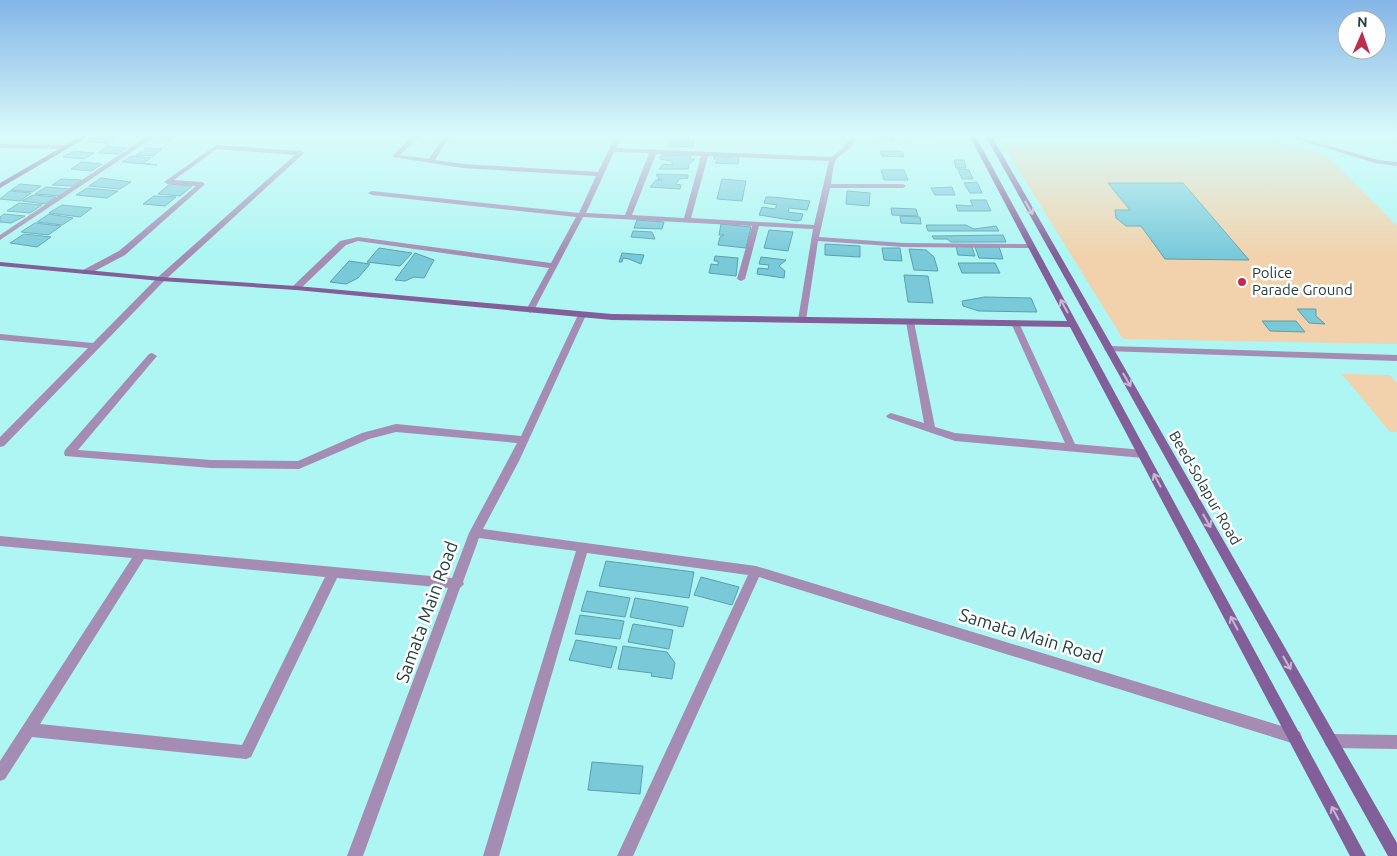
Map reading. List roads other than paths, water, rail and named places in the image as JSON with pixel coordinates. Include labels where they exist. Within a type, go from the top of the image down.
[{"type":"main road","points":[[0,186],[4,181],[16,175]]},
{"type":"main road","points":[[993,175],[1358,856]]},
{"type":"main road","name":"Beed-Solapur Road","points":[[1010,175],[1396,856]]},
{"type":"main road","points":[[0,264],[161,279],[296,288],[612,317],[1073,324]]},
{"type":"street","points":[[0,238],[94,175]]},
{"type":"street","points":[[86,272],[122,253],[202,184],[167,182],[177,175]]},
{"type":"street","points":[[0,443],[161,279],[277,175]]},
{"type":"street","points":[[530,310],[601,175]]},
{"type":"street","points":[[628,216],[644,175]]},
{"type":"street","points":[[687,221],[699,175]]},
{"type":"street","points":[[802,320],[817,227],[829,175]]},
{"type":"street","points":[[827,186],[904,186]]},
{"type":"street","points":[[372,193],[581,215],[817,227]]},
{"type":"street","points":[[741,278],[756,224]]},
{"type":"street","points":[[296,288],[343,243],[358,240],[553,266]]},
{"type":"street","points":[[816,240],[904,245],[1030,246]]},
{"type":"street","points":[[475,533],[523,440],[582,315]]},
{"type":"street","points":[[910,322],[930,428]]},
{"type":"street","points":[[1016,323],[1072,448]]},
{"type":"street","points":[[0,337],[95,346]]},
{"type":"street","points":[[1109,349],[1397,358]]},
{"type":"street","points":[[152,356],[69,453],[211,464],[299,465],[366,436],[396,428],[523,440]]},
{"type":"street","points":[[891,416],[955,437],[1143,454]]},
{"type":"street","name":"Samata Main Road","points":[[355,856],[458,584],[475,533],[756,571],[1295,738]]},
{"type":"street","points":[[0,541],[458,584]]},
{"type":"street","points":[[491,856],[583,548]]},
{"type":"street","points":[[0,774],[141,554]]},
{"type":"street","points":[[625,856],[756,571]]},
{"type":"street","points":[[28,730],[246,752],[332,573]]},
{"type":"street","points":[[1331,741],[1397,742]]},
{"type":"place","name":"Police Parade Ground","points":[[1242,282]]}]
